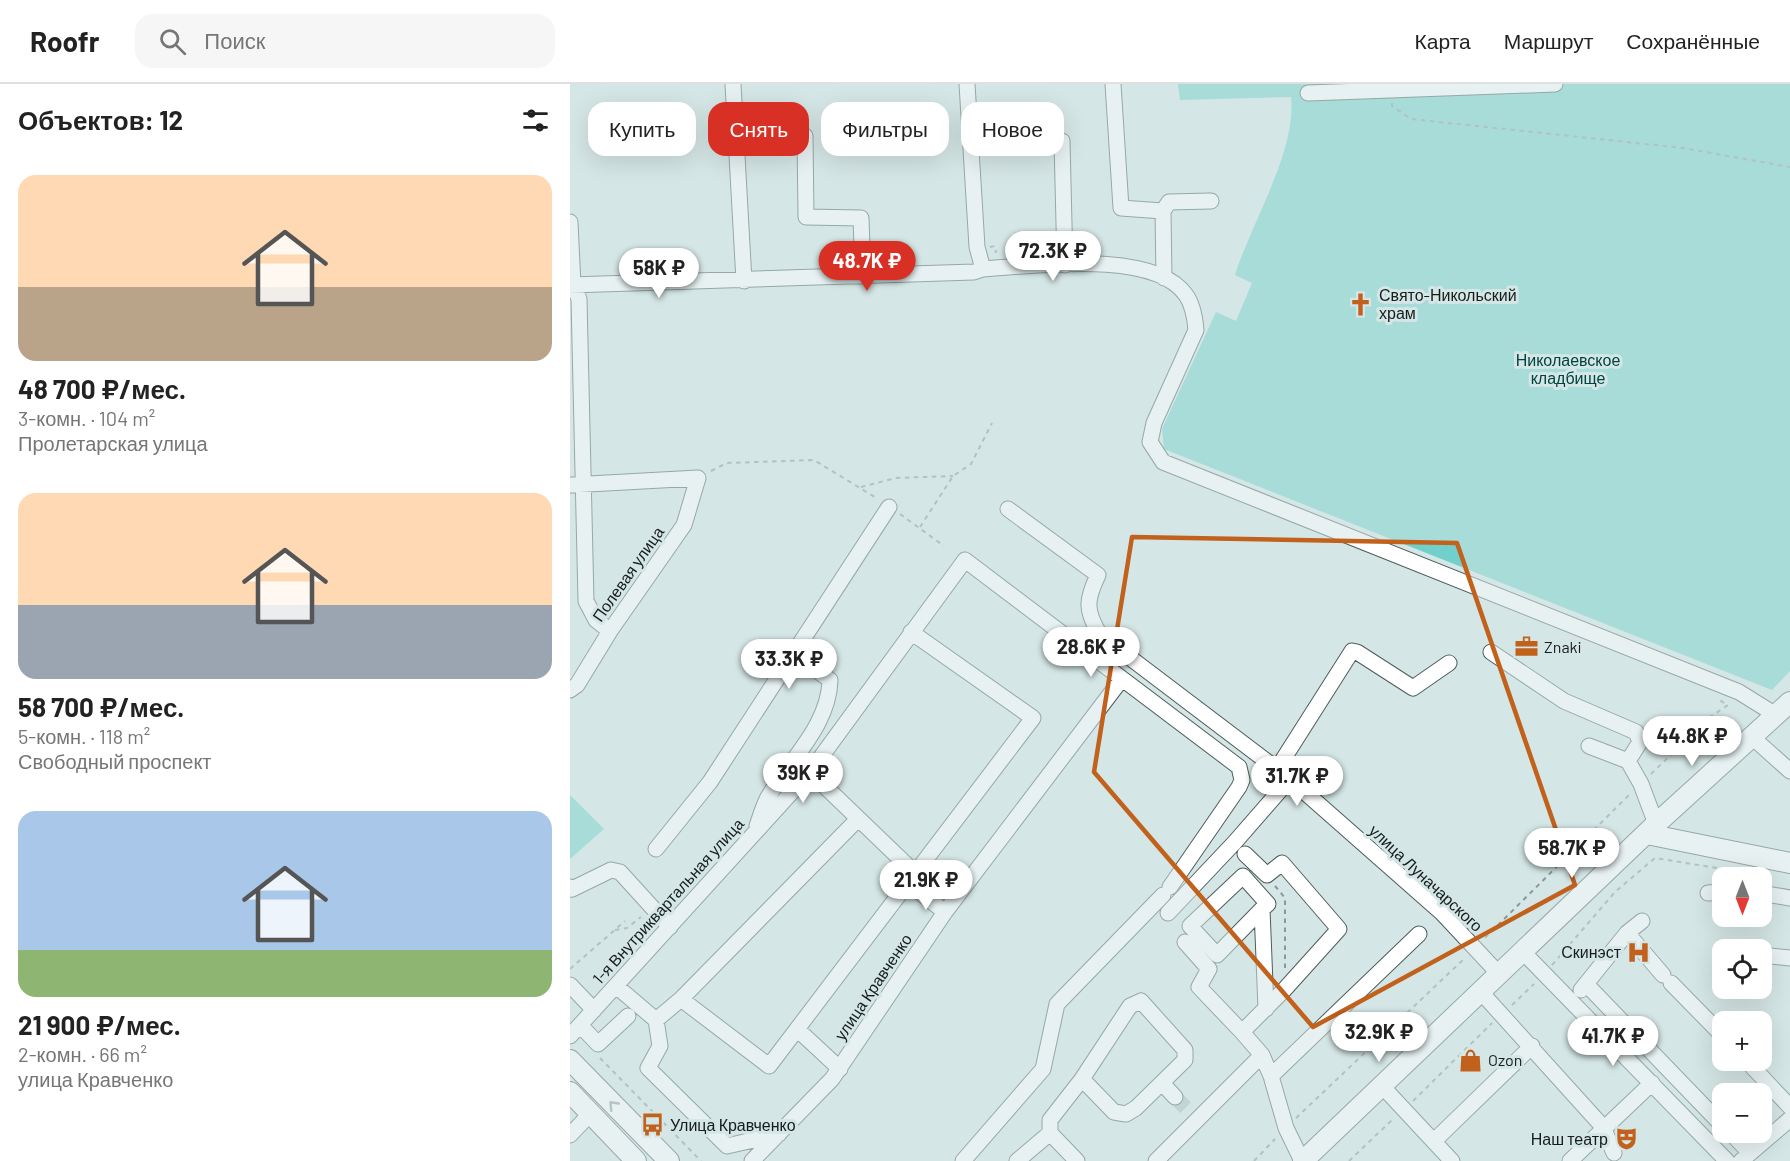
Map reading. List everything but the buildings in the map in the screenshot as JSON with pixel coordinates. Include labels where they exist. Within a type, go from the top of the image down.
[{"type":"main road","points":[[1302,1161],[1651,829],[1783,708]]},
{"type":"main road","points":[[1651,829],[1790,863]]},
{"type":"main road","points":[[570,1060],[669,1161]]},
{"type":"main road","points":[[570,1092],[636,1161]]},
{"type":"street","points":[[733,84],[734,102]]},
{"type":"street","points":[[967,84],[977,247],[990,268]]},
{"type":"street","points":[[1113,84],[1121,208],[1163,211]]},
{"type":"street","points":[[1308,93],[1390,88],[1555,84]]},
{"type":"street","points":[[737,156],[744,281]]},
{"type":"street","points":[[805,156],[806,217],[861,218],[863,276]]},
{"type":"street","points":[[1062,156],[1065,265]]},
{"type":"street","points":[[1164,278],[1163,211],[1169,202],[1211,201]]},
{"type":"street","points":[[570,222],[571,285],[579,299],[578,484],[586,601],[596,620],[610,631]]},
{"type":"street","points":[[571,285],[744,281],[974,272],[990,268],[1121,264],[1164,278],[1186,294],[1195,315],[1196,330],[1154,423],[1150,442],[1163,462],[1783,708]]},
{"type":"street","points":[[578,484],[698,478]]},
{"type":"street","name":"Полевая улица","points":[[573,688],[684,525],[698,478]]},
{"type":"street","points":[[656,849],[710,782],[889,507]]},
{"type":"street","name":"улица Луначарского","points":[[1008,509],[1098,575],[1090,592],[1088,614],[1100,635],[1290,779],[1441,912],[1499,974]]},
{"type":"street","name":"1-я Внутриквартальная улица","points":[[575,1030],[810,772],[965,560],[1121,680]]},
{"type":"street","points":[[681,999],[769,1066],[1033,718],[911,632]]},
{"type":"street","points":[[1277,769],[1352,651],[1413,688],[1449,663]]},
{"type":"street","points":[[1491,652],[1564,700],[1636,732],[1641,742],[1628,761]]},
{"type":"street","points":[[756,831],[766,801],[823,715],[830,698],[830,680],[794,653]]},
{"type":"street","points":[[963,1161],[1042,1069],[1057,1004],[1166,891],[1242,780],[1239,767],[1121,680]]},
{"type":"street","name":"улица Кравченко","points":[[752,1161],[840,1069],[945,912],[1121,680]]},
{"type":"street","points":[[1752,737],[1790,771]]},
{"type":"street","points":[[1589,746],[1628,761],[1641,784],[1651,829]]},
{"type":"street","points":[[810,772],[858,819],[945,912]]},
{"type":"street","points":[[1168,913],[1290,779]]},
{"type":"street","points":[[656,1020],[681,999],[858,819]]},
{"type":"street","points":[[1242,1032],[1339,929],[1282,863],[1267,875],[1245,854]]},
{"type":"street","points":[[570,887],[572,889],[611,870],[620,872],[670,927]]},
{"type":"street","points":[[1262,909],[1217,955],[1190,926],[1243,876],[1268,903],[1262,909],[1266,1009]]},
{"type":"street","points":[[1772,895],[1790,898]]},
{"type":"street","points":[[1572,1000],[1627,933],[1642,921]]},
{"type":"street","points":[[1627,933],[1667,979],[1712,1025]]},
{"type":"street","points":[[1271,1076],[1419,934]]},
{"type":"street","points":[[1185,942],[1209,969],[1199,987],[1262,1055],[1271,1076],[1286,1128],[1302,1161]]},
{"type":"street","points":[[1522,951],[1727,1161]]},
{"type":"street","points":[[1772,956],[1790,958]]},
{"type":"street","points":[[1586,984],[1712,1115]]},
{"type":"street","points":[[570,985],[594,1010]]},
{"type":"street","points":[[616,986],[656,1020],[660,1046],[648,1068],[727,1146],[779,1134]]},
{"type":"street","points":[[1480,991],[1603,1127],[1614,1153]]},
{"type":"street","points":[[1077,1161],[1050,1133],[1050,1120],[1082,1079],[1130,1006],[1141,1001],[1185,1050],[1185,1060],[1136,1108],[1126,1114],[1119,1115],[1082,1079]]},
{"type":"street","points":[[575,1030],[598,1044],[628,1016]]},
{"type":"street","points":[[797,1029],[840,1069]]},
{"type":"street","points":[[1434,1141],[1532,1046]]},
{"type":"street","points":[[1156,1161],[1193,1116],[1262,1055]]},
{"type":"street","points":[[1756,1071],[1790,1107]]},
{"type":"street","points":[[1162,1083],[1175,1097]]},
{"type":"street","points":[[1570,1161],[1603,1127],[1652,1083]]},
{"type":"street","points":[[1382,1086],[1452,1161]]},
{"type":"street","points":[[570,1135],[591,1113]]},
{"type":"street","points":[[1737,1143],[1745,1157],[1790,1119]]},
{"type":"street","points":[[1017,1161],[1050,1133]]},
{"type":"path","points":[[1390,88],[1392,106],[1411,119],[1683,148],[1790,167]]},
{"type":"path","points":[[977,247],[995,246],[990,268]]},
{"type":"path","points":[[920,527],[953,476],[971,464],[992,423]]},
{"type":"path","points":[[698,478],[727,463],[814,460],[860,487],[944,546]]},
{"type":"path","points":[[860,487],[896,478],[953,476]]},
{"type":"path","points":[[1254,1161],[1710,717],[1728,705],[1711,696]]},
{"type":"path","points":[[1267,875],[1285,898],[1284,990]]},
{"type":"path","points":[[570,969],[625,921]]},
{"type":"path","points":[[598,1056],[701,1161]]},
{"type":"highlighted area","points":[[1132,537],[1457,543],[1575,885],[1313,1027],[1094,772]]},
{"type":"green space","name":"Николаевское кладбище","points":[[1178,84],[1790,84],[1790,671],[1772,690],[1164,449],[1162,429],[1216,312],[1236,321],[1252,283],[1235,275],[1280,163],[1291,118],[1291,97],[1180,100]]},
{"type":"green space","points":[[570,795],[604,829],[570,859]]},
{"type":"tunnel","points":[[1175,1097],[1189,1111]]},
{"type":"place","name":"Свято-Никольский храм","points":[[1361,304]]},
{"type":"place","name":"Znaki","points":[[1526,647]]},
{"type":"place","name":"Скинэст","points":[[1639,952]]},
{"type":"place","name":"Ozon","points":[[1470,1060]]},
{"type":"place","name":"Улица Кравченко","points":[[652,1125]]},
{"type":"place","name":"Наш театр","points":[[1626,1139]]}]
